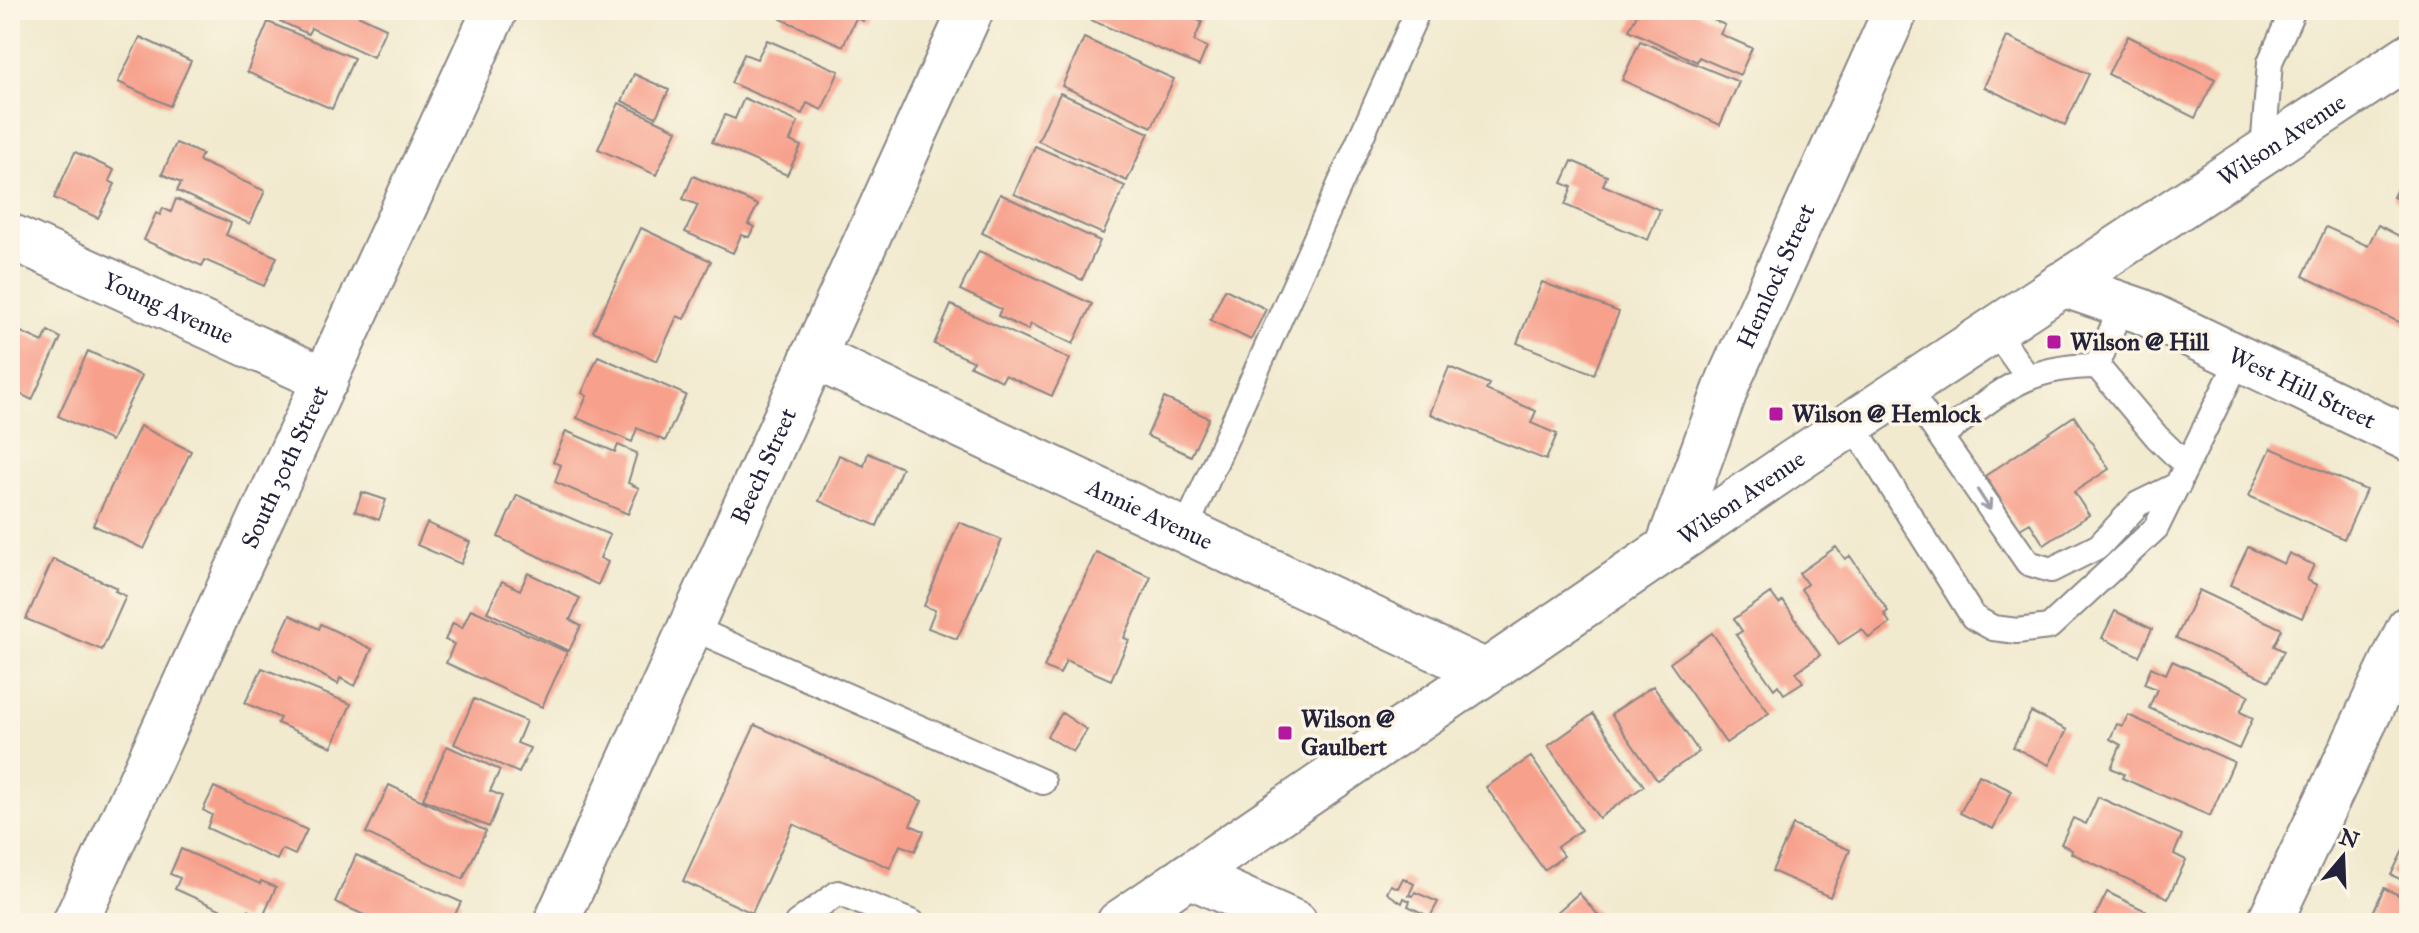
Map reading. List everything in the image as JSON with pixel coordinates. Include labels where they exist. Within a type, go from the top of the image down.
[{"type":"street","name":"South 30th Street","points":[[75,923],[495,10]]},
{"type":"street","name":"Beech Street","points":[[556,923],[971,10]]},
{"type":"street","name":"Hemlock Street","points":[[1667,549],[1729,380],[1896,10]]},
{"type":"street","name":"Wilson Avenue","points":[[1119,923],[1852,423],[2409,56]]},
{"type":"street","name":"Young Avenue","points":[[10,236],[326,380]]},
{"type":"street","name":"West Hill Street","points":[[2062,284],[2122,304],[2409,439]]},
{"type":"street","name":"Annie Avenue","points":[[813,356],[1486,672]]},
{"type":"street","points":[[2269,923],[2409,628]]},
{"type":"street","points":[[1189,875],[1295,923]]},
{"type":"lane","points":[[1185,530],[1418,10]]},
{"type":"lane","points":[[2263,150],[2270,62],[2293,10]]},
{"type":"lane","points":[[2097,366],[2122,304]]},
{"type":"lane","points":[[1995,331],[2027,376]]},
{"type":"lane","points":[[1852,423],[1973,617],[1993,628],[2017,631],[2049,627],[2156,528],[2239,359]]},
{"type":"lane","points":[[1942,435],[2027,376],[2061,366],[2097,366],[2157,437],[2182,474]]},
{"type":"lane","points":[[1906,387],[2028,563],[2051,570],[2099,546],[2138,504],[2182,474]]},
{"type":"lane","points":[[690,627],[1043,782]]},
{"type":"lane","points":[[797,923],[838,893],[913,923]]},
{"type":"building","points":[[263,10],[347,10],[386,28],[373,57],[311,28],[308,34],[262,13]]},
{"type":"building","points":[[785,10],[868,10],[863,21],[856,18],[843,46],[781,19]]},
{"type":"building","points":[[1089,10],[1178,10],[1202,22],[1194,41],[1207,47],[1199,66],[1086,18]]},
{"type":"building","points":[[1639,10],[1691,10],[1725,25],[1720,34],[1752,48],[1740,75],[1699,57],[1697,62],[1629,30]]},
{"type":"building","points":[[268,22],[354,58],[332,109],[247,72]]},
{"type":"building","points":[[2128,36],[2215,79],[2195,118],[2108,74]]},
{"type":"building","points":[[140,37],[191,61],[170,106],[118,82]]},
{"type":"building","points":[[2007,37],[2089,74],[2065,125],[1984,87]]},
{"type":"building","points":[[1084,38],[1174,79],[1152,127],[1062,86]]},
{"type":"building","points":[[767,40],[839,71],[822,110],[807,103],[802,114],[731,83],[744,54],[757,59]]},
{"type":"building","points":[[1640,41],[1739,82],[1720,125],[1622,80]]},
{"type":"building","points":[[634,74],[669,90],[656,117],[622,101]]},
{"type":"building","points":[[1060,93],[1149,133],[1127,181],[1038,141]]},
{"type":"building","points":[[744,98],[798,122],[790,141],[801,146],[787,175],[712,142],[725,115],[735,119]]},
{"type":"building","points":[[619,103],[677,130],[656,175],[598,149]]},
{"type":"building","points":[[176,143],[202,154],[199,161],[265,191],[250,224],[177,191],[181,183],[162,174]]},
{"type":"building","points":[[1035,146],[1125,186],[1103,234],[1014,194]]},
{"type":"building","points":[[75,152],[114,170],[109,181],[115,184],[98,218],[54,198]]},
{"type":"building","points":[[1572,161],[1607,176],[1603,185],[1660,210],[1648,240],[1565,205],[1572,187],[1562,183]]},
{"type":"building","points":[[2409,168],[2409,205],[2393,197]]},
{"type":"building","points":[[693,176],[758,205],[748,224],[754,227],[749,237],[741,235],[733,253],[685,232],[698,205],[683,199]]},
{"type":"building","points":[[1000,194],[1100,241],[1082,280],[982,233]]},
{"type":"building","points":[[176,199],[231,223],[226,235],[277,257],[264,286],[205,260],[202,266],[144,240],[156,213],[160,215],[163,208],[171,212]]},
{"type":"building","points":[[2378,225],[2409,241],[2409,327],[2303,276],[2326,227],[2368,246]]},
{"type":"building","points":[[641,228],[711,261],[684,319],[677,316],[657,361],[593,331]]},
{"type":"building","points":[[979,251],[1092,304],[1073,344],[1031,324],[1028,330],[998,316],[1001,309],[960,290]]},
{"type":"building","points":[[1542,282],[1619,312],[1594,374],[1517,343]]},
{"type":"building","points":[[1225,289],[1266,309],[1251,340],[1210,320]]},
{"type":"building","points":[[951,305],[1070,359],[1052,396],[1005,375],[1002,381],[970,366],[973,361],[934,344]]},
{"type":"building","points":[[10,327],[43,342],[48,331],[61,338],[32,400],[10,389]]},
{"type":"building","points":[[88,351],[142,376],[111,441],[58,416]]},
{"type":"building","points":[[598,356],[686,395],[665,441],[637,428],[632,442],[577,418],[587,396],[582,393]]},
{"type":"building","points":[[1449,367],[1489,384],[1486,390],[1536,411],[1531,423],[1557,434],[1546,460],[1430,414]]},
{"type":"building","points":[[1164,398],[1209,418],[1191,456],[1147,436]]},
{"type":"building","points":[[2074,416],[2109,469],[2074,492],[2089,515],[2044,545],[2030,523],[2020,529],[1985,476]]},
{"type":"building","points":[[140,426],[191,451],[144,549],[93,525]]},
{"type":"building","points":[[566,431],[615,452],[618,445],[637,453],[628,483],[639,488],[628,514],[555,482],[561,465],[553,462]]},
{"type":"building","points":[[2271,448],[2366,490],[2344,539],[2249,496]]},
{"type":"building","points":[[868,453],[902,468],[877,526],[819,501],[839,455],[864,466]]},
{"type":"building","points":[[362,492],[386,500],[379,520],[355,511]]},
{"type":"building","points":[[517,495],[610,535],[600,558],[608,562],[598,585],[498,537]]},
{"type":"building","points":[[959,522],[1002,540],[957,639],[928,628],[935,610],[924,606]]},
{"type":"building","points":[[427,523],[470,542],[461,564],[417,545]]},
{"type":"building","points":[[1836,547],[1845,559],[1850,556],[1888,611],[1884,614],[1890,623],[1869,638],[1862,629],[1839,644],[1801,589],[1807,584],[1799,573]]},
{"type":"building","points":[[2248,547],[2284,564],[2289,553],[2314,565],[2307,580],[2317,585],[2302,618],[2230,585]]},
{"type":"building","points":[[1096,552],[1151,577],[1124,638],[1129,640],[1111,680],[1066,660],[1060,674],[1044,667]]},
{"type":"building","points":[[53,559],[117,588],[115,591],[126,596],[102,650],[26,619]]},
{"type":"building","points":[[528,573],[580,598],[570,620],[581,626],[569,651],[487,612],[502,581],[520,590]]},
{"type":"building","points":[[2199,590],[2282,629],[2274,646],[2284,651],[2269,681],[2176,638]]},
{"type":"building","points":[[1771,593],[1779,604],[1783,601],[1820,655],[1796,672],[1803,682],[1784,694],[1778,685],[1774,689],[1736,635],[1742,631],[1734,619]]},
{"type":"building","points":[[471,609],[567,652],[542,707],[446,663],[454,644],[445,640],[453,623],[462,628]]},
{"type":"building","points":[[2115,611],[2152,629],[2139,656],[2102,638]]},
{"type":"building","points":[[290,615],[319,629],[321,624],[372,649],[355,686],[340,678],[338,684],[274,649]]},
{"type":"building","points":[[1712,633],[1769,713],[1726,743],[1670,663]]},
{"type":"building","points":[[2172,661],[2249,695],[2240,712],[2253,718],[2239,749],[2149,708],[2157,689],[2144,684],[2151,667],[2166,674]]},
{"type":"building","points":[[262,668],[351,704],[332,747],[277,723],[280,718],[245,703]]},
{"type":"building","points":[[1653,686],[1699,752],[1657,780],[1611,714]]},
{"type":"building","points":[[474,699],[526,721],[517,743],[530,748],[519,773],[454,744]]},
{"type":"building","points":[[2031,712],[2067,730],[2049,765],[2013,747]]},
{"type":"building","points":[[1062,713],[1087,730],[1073,752],[1047,736]]},
{"type":"building","points":[[1593,714],[1644,786],[1599,818],[1548,746]]},
{"type":"building","points":[[2128,715],[2234,762],[2210,816],[2122,778],[2124,774],[2111,768],[2121,745],[2110,739],[2117,724],[2123,726]]},
{"type":"building","points":[[755,725],[922,801],[910,825],[924,831],[915,851],[900,845],[890,868],[793,824],[752,913],[683,881]]},
{"type":"building","points":[[447,746],[500,770],[490,791],[502,796],[489,827],[423,799]]},
{"type":"building","points":[[1531,757],[1581,830],[1557,847],[1564,856],[1544,870],[1486,787]]},
{"type":"building","points":[[1979,775],[2012,791],[1993,829],[1960,813]]},
{"type":"building","points":[[389,785],[486,831],[463,879],[366,833]]},
{"type":"building","points":[[214,787],[307,830],[295,855],[282,849],[277,860],[207,828],[212,815],[203,810]]},
{"type":"building","points":[[2098,797],[2182,835],[2174,854],[2186,860],[2168,898],[2071,853],[2072,850],[2061,844],[2073,818],[2086,824]]},
{"type":"building","points":[[1793,825],[1850,850],[1830,897],[1772,871]]},
{"type":"building","points":[[2409,838],[2409,883],[2391,875]]},
{"type":"building","points":[[181,849],[260,884],[261,881],[276,887],[263,917],[248,910],[244,920],[175,889],[180,878],[170,874]]},
{"type":"building","points":[[356,855],[461,902],[451,923],[382,923],[335,902]]},
{"type":"building","points":[[1403,878],[1414,884],[1409,895],[1413,896],[1415,892],[1438,902],[1430,917],[1408,906],[1410,901],[1404,898],[1402,903],[1387,893],[1391,885],[1398,888]]},
{"type":"building","points":[[2384,888],[2409,900],[2409,923],[2368,923]]},
{"type":"building","points":[[2107,892],[2146,911],[2140,923],[2092,923]]},
{"type":"building","points":[[1579,893],[1605,923],[1565,923],[1556,913]]},
{"type":"place","name":"Wilson @ Hill","points":[[2054,342]]},
{"type":"place","name":"Wilson @ Hemlock","points":[[1776,414]]},
{"type":"place","name":"Wilson @ Gaulbert","points":[[1285,733]]}]
